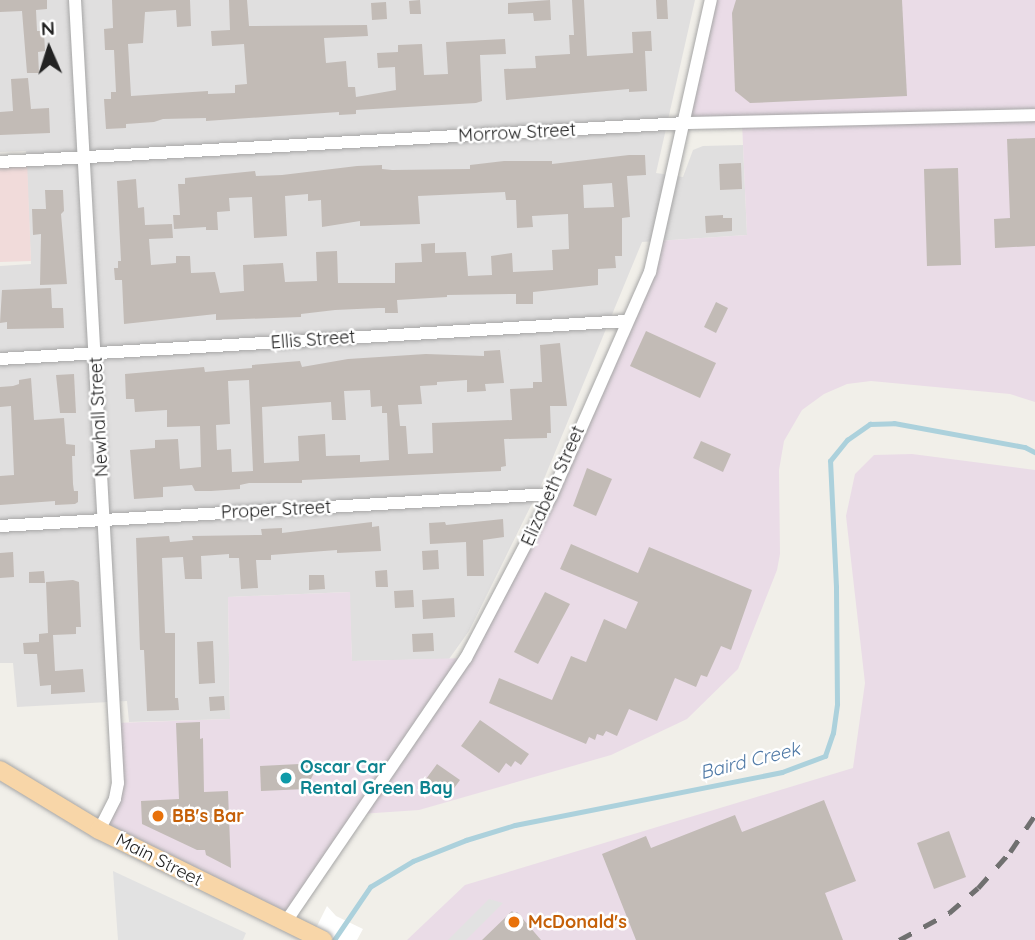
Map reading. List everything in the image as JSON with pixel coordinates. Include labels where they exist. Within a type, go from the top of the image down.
[{"type":"main road","name":"Main Street","points":[[0,770],[99,830],[318,938]]},
{"type":"street","name":"Newhall Street","points":[[75,0],[118,783],[115,799],[99,830]]},
{"type":"street","name":"Elizabeth Street","points":[[285,923],[466,659],[552,494],[626,321],[650,272],[711,0]]},
{"type":"street","name":"Morrow Street","points":[[0,162],[684,123],[1035,115]]},
{"type":"street","name":"Ellis Street","points":[[0,359],[626,321]]},
{"type":"street","name":"Proper Street","points":[[0,526],[552,494]]},
{"type":"shaded area","points":[[0,0],[695,0],[656,173],[683,177],[693,150],[703,146],[743,145],[747,235],[642,242],[544,479],[469,631],[449,659],[352,661],[349,592],[228,597],[230,719],[129,722],[127,701],[17,707],[13,663],[0,663],[0,266],[31,264],[26,151],[0,152]]},
{"type":"shaded area","points":[[711,0],[1035,0],[1035,402],[1010,394],[871,381],[847,384],[824,394],[802,410],[784,441],[779,470],[780,554],[777,570],[738,669],[687,719],[611,755],[419,810],[360,814],[285,923],[99,830],[115,799],[115,723],[230,719],[228,597],[350,592],[352,661],[467,658],[510,579],[657,241],[747,235],[742,122],[684,123]]},
{"type":"shaded area","points":[[27,161],[31,261],[0,262],[0,162]]},
{"type":"shaded area","points":[[912,454],[1035,470],[1035,940],[407,940],[465,885],[853,768],[865,683],[846,516],[855,474],[874,455]]},
{"type":"shaded area","points":[[113,871],[246,933],[243,940],[118,940]]},
{"type":"shaded area","points":[[489,899],[503,903],[466,940],[448,940]]},
{"type":"pier","points":[[327,906],[336,916],[363,929],[357,940],[310,940]]},
{"type":"building","points":[[0,0],[47,0],[47,9],[36,10],[37,31],[44,31],[45,51],[38,52],[39,73],[27,73],[22,11],[0,12]]},
{"type":"building","points":[[112,0],[190,0],[191,26],[177,27],[176,10],[145,12],[143,43],[128,44],[131,96],[208,91],[208,94],[235,93],[235,85],[247,84],[244,44],[212,46],[211,31],[230,30],[229,0],[247,0],[249,26],[367,25],[368,36],[324,38],[326,63],[346,61],[348,87],[355,87],[356,97],[396,90],[395,67],[378,68],[377,53],[398,52],[398,45],[422,44],[424,75],[448,74],[446,42],[505,39],[506,54],[480,55],[482,101],[476,103],[356,110],[356,114],[339,115],[339,112],[206,121],[206,118],[163,119],[126,124],[126,128],[106,129],[104,99],[111,99],[111,92],[116,92],[114,50],[105,50],[104,29],[113,28]]},
{"type":"building","points":[[420,0],[421,14],[410,14],[409,1]]},
{"type":"building","points":[[550,0],[551,20],[534,21],[533,13],[508,14],[508,3]]},
{"type":"building","points":[[572,0],[584,0],[587,56],[633,53],[632,32],[651,31],[652,51],[645,51],[647,91],[629,92],[629,89],[506,100],[504,69],[536,68],[535,56],[570,54],[569,35],[574,35]]},
{"type":"building","points":[[656,0],[667,0],[668,19],[657,19]]},
{"type":"building","points":[[736,0],[902,0],[907,96],[750,103],[735,91],[732,13]]},
{"type":"building","points":[[386,2],[387,19],[372,20],[371,3]]},
{"type":"building","points":[[28,78],[31,109],[49,108],[50,133],[0,135],[0,112],[13,111],[11,79]]},
{"type":"building","points":[[1035,138],[1035,246],[995,248],[994,219],[1010,218],[1007,139]]},
{"type":"building","points":[[645,155],[646,175],[627,176],[630,217],[622,218],[622,256],[615,256],[616,268],[598,269],[598,285],[533,292],[533,304],[516,304],[516,294],[447,295],[397,300],[398,313],[385,313],[385,308],[379,308],[335,310],[301,314],[301,317],[216,320],[216,314],[124,324],[122,280],[115,280],[114,268],[118,268],[118,261],[121,261],[117,181],[136,179],[138,208],[144,207],[145,225],[172,224],[173,238],[149,239],[151,265],[176,263],[176,256],[190,256],[191,273],[215,272],[220,293],[244,291],[243,265],[283,263],[285,282],[317,281],[316,252],[337,251],[338,283],[395,283],[395,263],[422,262],[421,244],[435,243],[435,253],[466,252],[468,276],[492,275],[491,256],[512,253],[513,272],[553,270],[552,250],[569,249],[568,214],[532,216],[533,227],[517,228],[516,200],[506,200],[505,192],[418,196],[420,224],[360,226],[360,221],[322,227],[321,200],[308,201],[308,194],[285,196],[287,236],[254,238],[252,197],[229,198],[230,211],[217,212],[218,230],[206,230],[206,227],[174,229],[173,215],[180,215],[178,184],[185,184],[185,178],[255,171],[256,176],[282,175],[382,165],[382,169],[392,170],[470,169],[470,165],[504,161],[552,161],[552,164]],"holes":[[[612,183],[614,207],[584,208],[583,185]]]},
{"type":"building","points":[[741,163],[742,189],[720,190],[719,164]]},
{"type":"building","points":[[958,168],[961,265],[927,266],[924,169]]},
{"type":"building","points":[[45,190],[63,190],[64,211],[61,214],[67,284],[40,285],[41,234],[33,235],[32,209],[46,209]]},
{"type":"building","points":[[723,215],[723,218],[732,218],[732,231],[706,233],[705,216]]},
{"type":"building","points":[[51,288],[52,308],[63,308],[64,328],[7,329],[7,322],[0,323],[2,290]]},
{"type":"building","points":[[716,302],[728,308],[716,333],[704,327]]},
{"type":"building","points":[[646,331],[716,363],[700,398],[630,366]]},
{"type":"building","points":[[560,343],[567,406],[550,406],[551,433],[547,433],[547,438],[504,439],[506,466],[501,467],[501,471],[302,480],[302,483],[249,483],[240,485],[240,489],[211,491],[195,491],[192,485],[163,487],[163,497],[134,499],[130,450],[155,448],[155,440],[178,439],[180,469],[201,467],[200,426],[167,427],[167,410],[135,412],[134,399],[126,399],[125,374],[204,367],[205,372],[300,361],[302,367],[348,359],[426,354],[484,356],[484,351],[500,350],[504,383],[485,384],[486,391],[467,392],[467,380],[437,382],[437,385],[420,386],[422,404],[398,405],[400,426],[406,426],[408,454],[433,453],[432,423],[512,420],[510,389],[533,388],[533,382],[542,382],[540,345]],"holes":[[[249,380],[253,471],[232,472],[231,449],[217,450],[216,425],[230,424],[228,381]],[[370,390],[371,407],[382,406],[382,413],[387,413],[389,460],[360,462],[360,455],[326,456],[325,434],[298,436],[299,461],[264,463],[262,407],[331,402],[332,420],[346,420],[344,391]]]},
{"type":"building","points":[[74,374],[76,413],[60,413],[56,375]]},
{"type":"building","points":[[31,378],[34,420],[64,418],[66,444],[75,445],[75,456],[72,456],[73,484],[74,491],[78,491],[78,502],[75,504],[55,505],[55,501],[0,505],[0,476],[14,475],[11,406],[0,407],[0,387],[13,386],[19,384],[19,380]]},
{"type":"building","points":[[701,441],[731,454],[723,472],[693,458]]},
{"type":"building","points":[[587,468],[612,479],[596,516],[573,506]]},
{"type":"building","points":[[503,519],[504,537],[483,540],[484,576],[467,576],[466,542],[430,544],[429,523],[445,522],[446,525]]},
{"type":"building","points":[[372,522],[372,527],[379,526],[381,551],[337,553],[337,550],[271,555],[271,560],[256,560],[258,588],[241,589],[239,558],[229,558],[229,554],[201,556],[202,579],[185,579],[183,557],[162,558],[165,633],[175,633],[175,698],[178,698],[179,710],[147,711],[144,650],[140,650],[136,538],[169,536],[170,542],[193,540],[192,536],[262,535],[261,529],[282,528],[282,533]]},
{"type":"building","points":[[571,544],[638,573],[649,547],[752,590],[731,650],[721,646],[707,677],[701,675],[696,687],[675,678],[657,721],[629,709],[617,736],[606,731],[603,736],[597,734],[595,740],[589,737],[586,744],[489,703],[499,678],[552,700],[571,656],[586,662],[604,619],[626,629],[638,602],[560,569]]},
{"type":"building","points":[[438,550],[439,569],[423,570],[422,551]]},
{"type":"building","points":[[13,552],[14,577],[0,578],[0,553]]},
{"type":"building","points":[[387,570],[388,587],[376,587],[375,571]]},
{"type":"building","points":[[44,571],[45,583],[29,583],[29,572]]},
{"type":"building","points":[[309,575],[324,575],[325,589],[309,590]]},
{"type":"building","points":[[46,582],[79,582],[81,627],[76,627],[76,634],[53,635],[55,671],[83,669],[85,692],[51,694],[51,685],[40,686],[37,654],[24,654],[23,643],[39,642],[39,634],[48,633]]},
{"type":"building","points":[[413,590],[414,607],[395,608],[394,591]]},
{"type":"building","points":[[545,592],[570,604],[538,664],[514,652]]},
{"type":"building","points":[[454,598],[455,617],[423,619],[422,600]]},
{"type":"building","points":[[433,633],[434,651],[413,652],[412,634]]},
{"type":"building","points":[[213,641],[215,683],[199,684],[197,642]]},
{"type":"building","points":[[224,696],[225,710],[210,711],[209,697]]},
{"type":"building","points":[[480,720],[529,754],[521,765],[515,761],[511,767],[506,763],[499,773],[461,746]]},
{"type":"building","points":[[200,722],[204,792],[228,791],[231,868],[206,855],[205,850],[197,850],[142,824],[141,801],[179,799],[176,723]]},
{"type":"building","name":"Oscar Car Rental Green Bay","points":[[319,763],[306,789],[261,791],[260,766]]},
{"type":"building","points":[[437,764],[460,780],[452,791],[444,786],[442,790],[426,779]]},
{"type":"building","points":[[824,800],[856,881],[825,893],[843,940],[636,940],[602,854],[646,836],[651,848],[735,815],[742,832]]},
{"type":"building","points":[[949,831],[966,877],[934,889],[917,843]]},
{"type":"building","name":"McDonald's","points":[[512,911],[515,914],[517,912],[541,940],[482,940]]},
{"type":"waterway","name":"Baird Creek","points":[[334,940],[370,887],[413,861],[466,840],[515,825],[782,772],[825,756],[833,733],[837,704],[836,587],[830,461],[847,440],[870,424],[894,423],[1025,447],[1035,452]]},
{"type":"railway","points":[[899,940],[949,913],[978,888],[1010,852],[1035,815]]},
{"type":"place","name":"Oscar Car Rental Green Bay","points":[[286,778]]},
{"type":"place","name":"BB's Bar","points":[[158,816]]},
{"type":"place","name":"McDonald's","points":[[514,922]]}]
